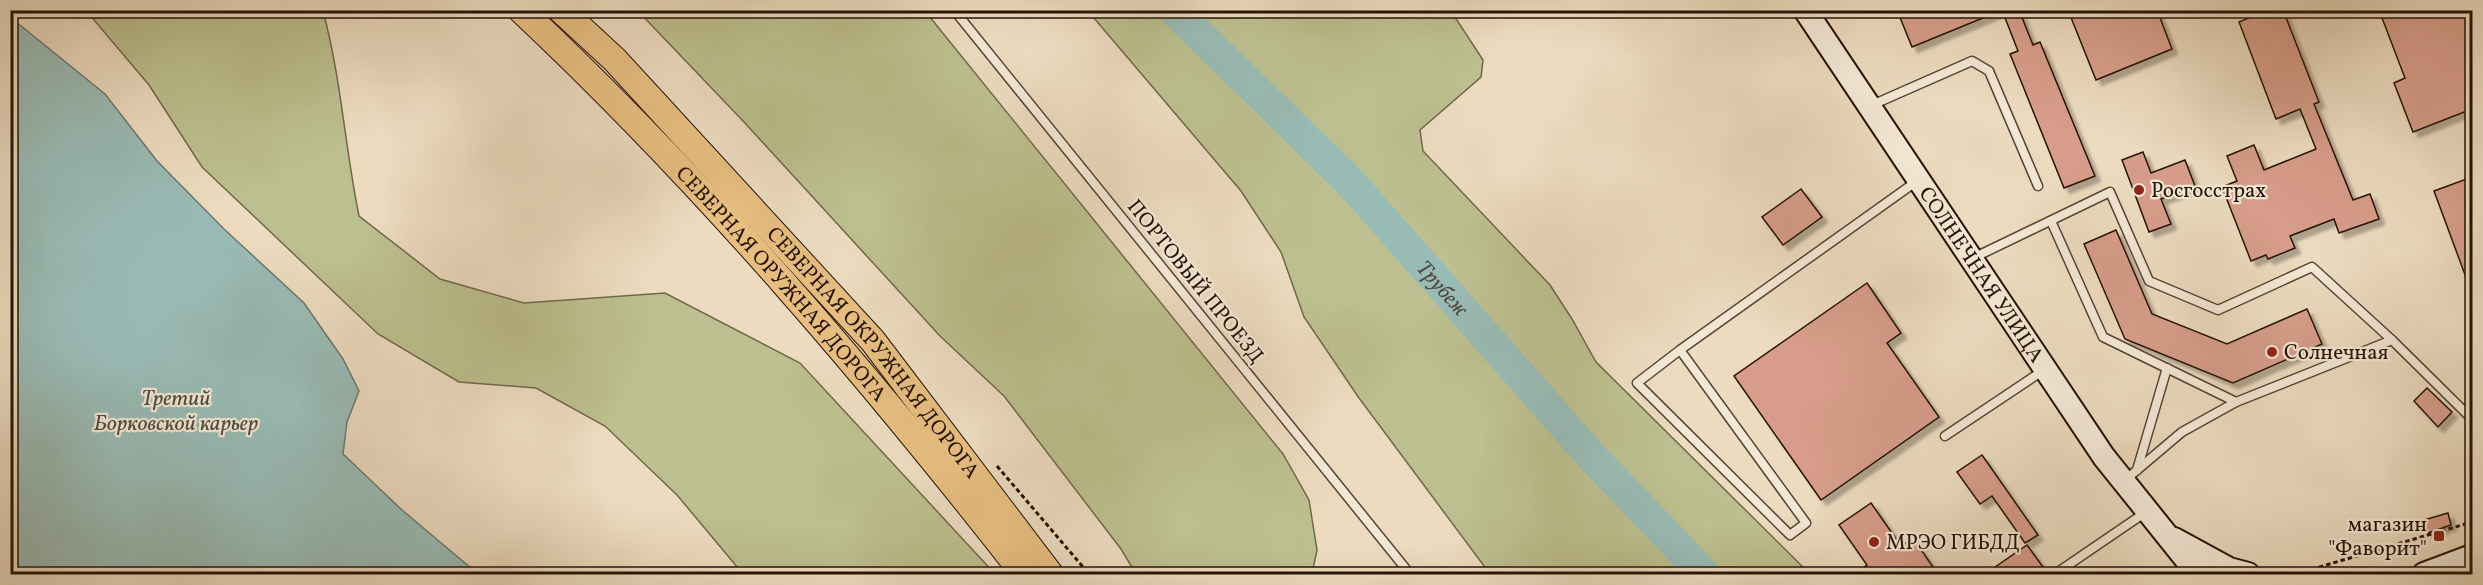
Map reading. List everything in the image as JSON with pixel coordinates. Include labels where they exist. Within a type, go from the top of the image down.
[{"type":"main road","name":"СЕВЕРНАЯ ОРУЖНАЯ ДОРОГА","points":[[521,10],[599,84],[728,222],[922,445],[1024,574]]},
{"type":"main road","name":"СЕВЕРНАЯ ОКРУЖНАЯ ДОРОГА","points":[[561,10],[615,60],[873,341],[1050,574]]},
{"type":"main road","name":"СОЛНЕЧНАЯ УЛИЦА","points":[[1805,10],[1973,258],[2044,370],[2103,457],[2130,476],[2147,512],[2193,570]]},
{"type":"main road","name":"СОЛНЕЧНАЯ УЛИЦА","points":[[2164,533],[2229,568],[2255,573]]},
{"type":"main road","points":[[2431,573],[2472,556]]},
{"type":"lane","name":"ПОРТОВЫЙ ПРОЕЗД","points":[[954,10],[1410,574]]},
{"type":"lane","points":[[1869,105],[1972,61],[1989,71],[2038,186]]},
{"type":"lane","points":[[1680,350],[1806,523],[1790,535],[1637,383],[1680,350],[1920,179]]},
{"type":"lane","points":[[1973,258],[2110,192],[2150,280],[2218,310],[2312,267],[2392,340],[2472,420]]},
{"type":"lane","points":[[2051,221],[2103,337],[2236,402]]},
{"type":"lane","points":[[2130,476],[2182,432],[2236,402],[2392,340]]},
{"type":"lane","points":[[2130,476],[2167,368]]},
{"type":"lane","points":[[1945,436],[2044,370]]},
{"type":"lane","points":[[2055,574],[2147,512]]},
{"type":"path","points":[[2255,573],[2310,570],[2472,522]]},
{"type":"path","points":[[2310,570],[2313,574]]},
{"type":"green space","points":[[82,11],[323,11],[334,61],[359,216],[440,279],[524,303],[665,293],[800,363],[995,574],[743,574],[677,495],[605,426],[536,388],[459,382],[378,334],[202,167],[149,85],[89,14]]},
{"type":"green space","points":[[638,11],[925,11],[1283,454],[1309,500],[1317,550],[1312,574],[1136,574],[1121,549],[1004,396],[940,336],[744,122]]},
{"type":"green space","points":[[1088,11],[1451,11],[1483,60],[1481,77],[1420,130],[1423,151],[1550,285],[1596,362],[1810,574],[1490,574],[1359,398],[1304,317],[1281,252],[1241,191]]},
{"type":"water","name":"Третий Борковской карьер","points":[[10,17],[105,94],[157,161],[224,229],[304,303],[343,359],[359,391],[347,422],[343,454],[402,510],[478,574],[11,574]]},
{"type":"building","points":[[1897,10],[2000,10],[2000,11],[1912,47]]},
{"type":"building","points":[[2002,10],[2019,10],[2033,45],[2040,42],[2095,176],[2064,188],[2010,54],[2018,51]]},
{"type":"building","points":[[2068,10],[2157,10],[2172,49],[2096,80]]},
{"type":"building","points":[[2268,10],[2283,10],[2319,102],[2314,104],[2353,200],[2370,194],[2379,219],[2339,233],[2334,219],[2290,236],[2295,248],[2268,259],[2266,255],[2251,261],[2222,187],[2237,181],[2227,156],[2254,145],[2264,170],[2316,149],[2300,109],[2276,119],[2239,22]]},
{"type":"building","points":[[2379,10],[2472,10],[2472,109],[2413,132],[2394,83],[2405,78]]},
{"type":"building","points":[[2143,152],[2151,173],[2185,160],[2195,186],[2161,199],[2171,224],[2149,232],[2122,160]]},
{"type":"building","points":[[2472,177],[2472,290],[2471,291],[2434,191]]},
{"type":"building","points":[[1801,189],[1822,217],[1783,245],[1762,217]]},
{"type":"building","points":[[2116,230],[2152,314],[2227,344],[2307,309],[2322,344],[2233,383],[2125,339],[2084,244]]},
{"type":"building","points":[[1867,283],[1901,333],[1887,343],[1939,417],[1821,500],[1734,376]]},
{"type":"building","points":[[2427,388],[2452,412],[2438,427],[2414,401]]},
{"type":"building","points":[[1982,455],[2038,535],[2025,543],[1992,496],[1980,504],[1957,472]]},
{"type":"building","name":"МРЭО ГИБДД","points":[[1871,503],[1901,546],[1913,538],[1933,567],[1922,574],[1854,574],[1867,565],[1839,525]]},
{"type":"building","points":[[2448,513],[2451,525],[2428,533],[2424,520]]},
{"type":"building","points":[[2027,545],[2048,574],[1985,574]]},
{"type":"waterway","name":"Трубеж","points":[[1174,10],[1350,182],[1594,459],[1704,574]]},
{"type":"place","name":"Росгосстрах","points":[[2139,190]]},
{"type":"place","name":"Солнечная","points":[[2272,352]]},
{"type":"place","name":"магазин \"Фаворит\"","points":[[2439,536]]},
{"type":"place","name":"МРЭО ГИБДД","points":[[1874,542]]}]
